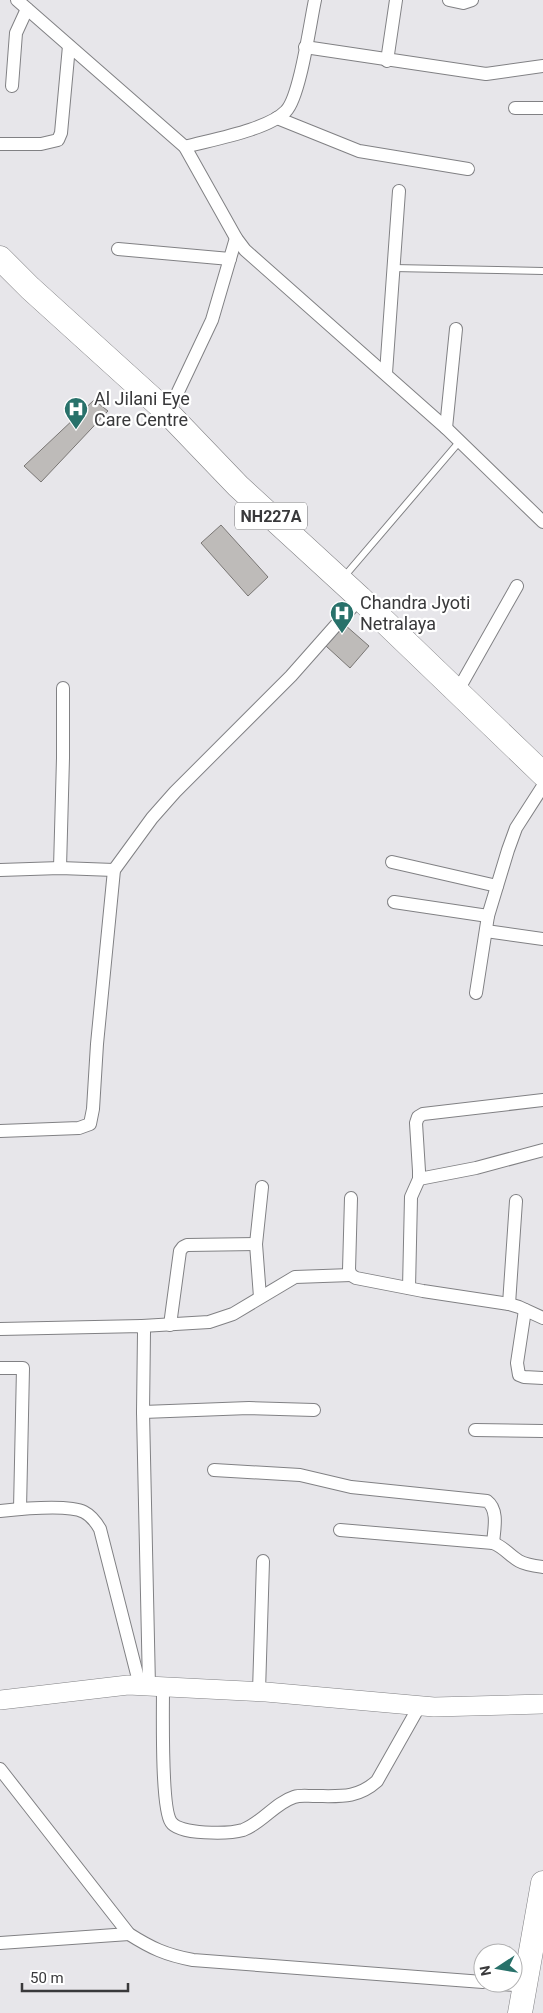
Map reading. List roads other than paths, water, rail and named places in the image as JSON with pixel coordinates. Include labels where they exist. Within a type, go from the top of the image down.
[{"type":"highway","name":"NH227A","points":[[0,258],[30,288],[168,413],[238,486],[341,580],[543,774]]},
{"type":"highway","points":[[520,2013],[543,1883]]},
{"type":"highway","points":[[537,2013],[543,1959]]},
{"type":"main road","points":[[0,1700],[128,1685],[259,1691],[420,1706],[543,1704]]},
{"type":"street","points":[[17,0],[184,148],[236,238],[246,250],[386,372],[543,522]]},
{"type":"street","points":[[184,148],[255,128],[277,118],[285,112],[295,96],[315,0]]},
{"type":"street","points":[[387,61],[396,0]]},
{"type":"street","points":[[449,0],[463,3],[472,0]]},
{"type":"street","points":[[12,86],[16,33],[27,9]]},
{"type":"street","points":[[0,144],[41,144],[58,140],[61,133],[69,46]]},
{"type":"street","points":[[305,47],[387,61],[486,74],[543,66]]},
{"type":"street","points":[[515,108],[543,108]]},
{"type":"street","points":[[277,118],[359,151],[468,170]]},
{"type":"street","points":[[386,372],[398,191]]},
{"type":"street","points":[[168,413],[212,320],[236,238]]},
{"type":"street","points":[[118,249],[230,259]]},
{"type":"street","points":[[446,428],[456,329]]},
{"type":"street","points":[[457,692],[517,586]]},
{"type":"street","points":[[0,1131],[79,1128],[90,1124],[93,1109],[97,1044],[114,870],[152,818],[291,676],[360,598]]},
{"type":"street","points":[[60,868],[63,758],[62,688]]},
{"type":"street","points":[[476,993],[488,916],[497,886],[516,828],[543,786]]},
{"type":"street","points":[[392,862],[497,886]]},
{"type":"street","points":[[0,870],[60,868],[114,870]]},
{"type":"street","points":[[394,902],[488,916]]},
{"type":"street","points":[[486,931],[543,939]]},
{"type":"street","points":[[409,1288],[411,1197],[419,1179],[416,1123],[418,1117],[423,1114],[543,1100]]},
{"type":"street","points":[[419,1179],[476,1168],[543,1150]]},
{"type":"street","points":[[260,1297],[256,1244],[262,1187]]},
{"type":"street","points":[[351,1198],[348,1270],[351,1275],[356,1278],[409,1288],[509,1304],[543,1318]]},
{"type":"street","points":[[509,1304],[516,1201]]},
{"type":"street","points":[[170,1325],[180,1251],[183,1247],[187,1245],[256,1244]]},
{"type":"street","points":[[0,1329],[142,1326],[209,1322],[233,1314],[295,1277],[351,1275]]},
{"type":"street","points":[[526,1310],[517,1370],[524,1377],[543,1378]]},
{"type":"street","points":[[142,1326],[144,1332],[143,1412],[151,1686],[167,1810],[169,1820],[174,1827],[184,1831],[230,1832],[242,1830],[295,1797],[344,1796],[358,1794],[367,1790],[377,1781],[420,1706]]},
{"type":"street","points":[[0,1368],[23,1368],[20,1509]]},
{"type":"street","points":[[143,1412],[239,1408],[314,1410]]},
{"type":"street","points":[[475,1430],[543,1431]]},
{"type":"street","points":[[214,1470],[300,1475],[351,1487],[487,1501],[494,1510],[493,1543]]},
{"type":"street","points":[[0,1511],[68,1508],[83,1511],[92,1518],[100,1529],[151,1686]]},
{"type":"street","points":[[340,1530],[493,1543],[502,1547],[519,1561],[531,1566],[543,1567]]},
{"type":"street","points":[[259,1691],[263,1560]]},
{"type":"street","points":[[0,1769],[129,1934],[152,1949],[173,1957],[193,1960],[473,1981]]},
{"type":"street","points":[[0,1944],[129,1934]]},
{"type":"lane","points":[[392,268],[543,271]]},
{"type":"lane","points":[[341,580],[460,441]]},
{"type":"place","name":"Al Jilani Eye Care Centre","points":[[76,430]]},
{"type":"place","name":"Chandra Jyoti Netralaya","points":[[342,634]]}]
